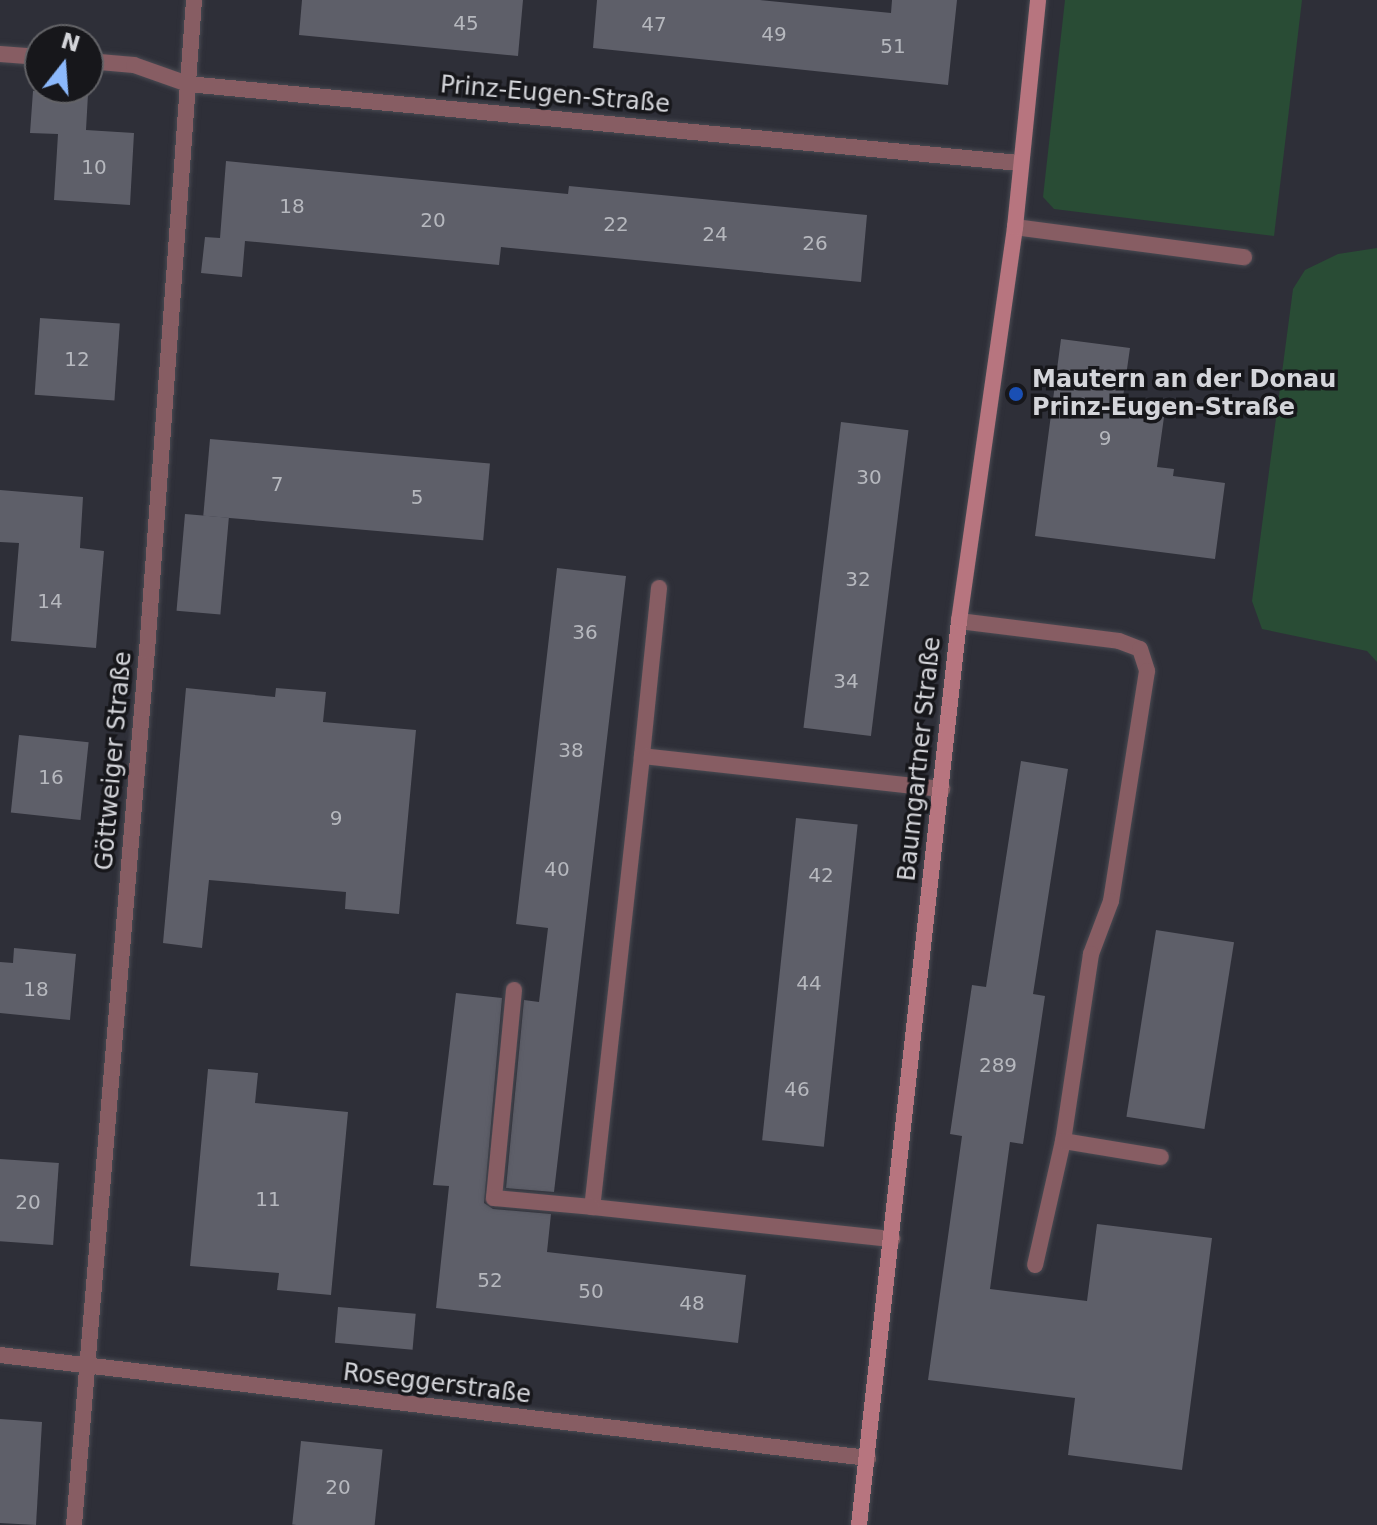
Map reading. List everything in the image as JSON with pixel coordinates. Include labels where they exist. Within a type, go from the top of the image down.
[{"type":"street","name":"Göttweiger Straße","points":[[74,1525],[147,651],[194,0]]},
{"type":"street","name":"Baumgartner Straße","points":[[859,1525],[959,621],[1015,227],[1019,163],[1038,0]]},
{"type":"street","points":[[0,54],[24,56]]},
{"type":"street","name":"Prinz-Eugen-Straße","points":[[104,62],[134,65],[188,84],[1019,163]]},
{"type":"street","points":[[1015,227],[1244,257]]},
{"type":"street","points":[[592,1207],[659,588]]},
{"type":"street","points":[[959,621],[1119,641],[1140,649],[1147,671],[1111,901],[1091,954],[1063,1141],[1035,1265]]},
{"type":"street","points":[[642,756],[942,789]]},
{"type":"street","points":[[514,990],[494,1198],[892,1239]]},
{"type":"street","points":[[1063,1141],[1161,1157]]},
{"type":"street","name":"Roseggerstraße","points":[[0,1355],[86,1368],[868,1458]]},
{"type":"green space","points":[[1065,0],[1302,0],[1274,236],[1054,209],[1043,197]]},
{"type":"green space","points":[[1377,248],[1377,662],[1367,651],[1262,629],[1252,601],[1293,289],[1305,270],[1338,254]]},
{"type":"building","points":[[302,0],[523,0],[518,56],[299,35]]},
{"type":"building","points":[[597,0],[760,0],[891,13],[892,0],[957,0],[948,85],[593,48]]},
{"type":"building","points":[[32,104],[87,104],[86,130],[134,133],[130,205],[54,200],[58,134],[30,133]]},
{"type":"building","points":[[226,161],[568,194],[569,186],[867,215],[861,282],[501,247],[499,265],[245,241],[242,277],[201,273],[205,237],[220,238]]},
{"type":"building","points":[[40,318],[120,324],[114,400],[35,395]]},
{"type":"building","points":[[1061,339],[1130,348],[1122,404],[1165,410],[1157,467],[1174,469],[1173,476],[1225,483],[1215,559],[1035,536]]},
{"type":"building","points":[[841,422],[908,430],[871,736],[803,728]]},
{"type":"building","points":[[210,439],[490,463],[483,540],[203,516]]},
{"type":"building","points":[[0,490],[83,497],[80,548],[104,551],[96,648],[11,641],[19,543],[0,542]]},
{"type":"building","points":[[185,514],[229,518],[220,614],[177,611]]},
{"type":"building","points":[[557,568],[626,576],[554,1192],[506,1188],[524,1000],[539,1002],[548,928],[516,924]]},
{"type":"building","points":[[186,688],[275,697],[276,688],[326,692],[323,722],[416,730],[399,914],[345,909],[346,892],[209,880],[202,948],[163,943]]},
{"type":"building","points":[[19,735],[89,742],[80,820],[11,813]]},
{"type":"building","points":[[1021,761],[1068,769],[1033,994],[1045,996],[1023,1144],[1010,1142],[990,1289],[1087,1301],[1097,1224],[1212,1238],[1182,1470],[1068,1455],[1075,1398],[928,1380],[962,1136],[950,1134],[972,985],[986,987]]},
{"type":"building","points":[[796,818],[858,824],[824,1147],[762,1140]]},
{"type":"building","points":[[1156,930],[1234,942],[1204,1129],[1126,1117]]},
{"type":"building","points":[[14,948],[76,954],[70,1020],[0,1013],[0,962],[13,963]]},
{"type":"building","points":[[456,993],[502,998],[484,1203],[493,1209],[551,1214],[547,1252],[746,1275],[738,1343],[436,1308],[449,1186],[433,1185]]},
{"type":"building","points":[[208,1069],[258,1073],[255,1103],[348,1112],[331,1295],[277,1290],[279,1273],[190,1266]]},
{"type":"building","points":[[0,1159],[59,1163],[53,1245],[0,1241]]},
{"type":"building","points":[[338,1307],[416,1314],[413,1350],[335,1343]]},
{"type":"building","points":[[0,1419],[42,1422],[36,1525],[0,1523]]},
{"type":"building","points":[[301,1441],[383,1450],[375,1525],[292,1525]]},
{"type":"place","name":"Mautern an der Donau Prinz-Eugen-Straße","points":[[1016,394]]}]
